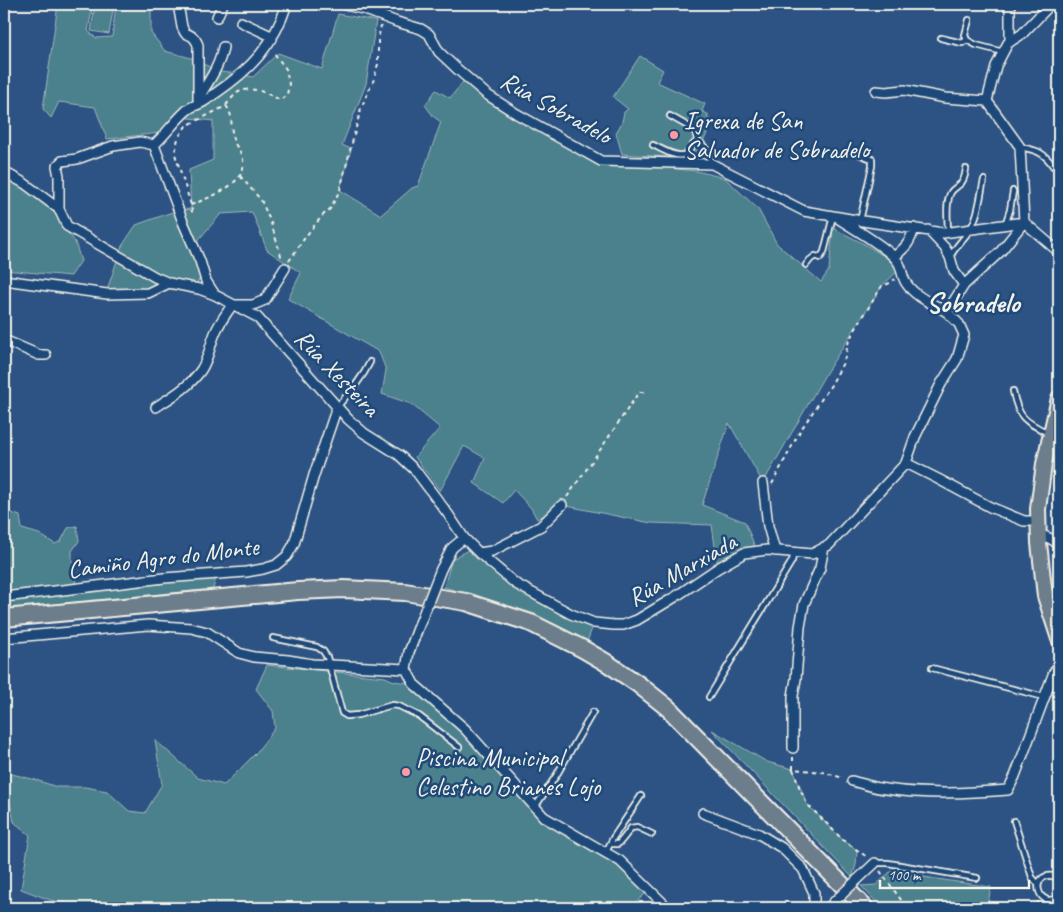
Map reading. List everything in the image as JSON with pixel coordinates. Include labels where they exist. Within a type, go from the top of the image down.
[{"type":"highway","points":[[4,618],[298,591],[344,589],[405,592],[466,602],[531,623],[607,663],[638,684],[668,708],[865,908]]},
{"type":"main road","points":[[1059,403],[1044,464],[1038,509],[1038,528],[1045,596],[1059,639]]},
{"type":"street","points":[[178,4],[182,27],[185,33],[196,38],[198,45],[196,103]]},
{"type":"street","points":[[217,17],[223,4]]},
{"type":"street","points":[[196,103],[203,102],[229,84],[256,60],[272,39],[287,4]]},
{"type":"street","name":"Rúa Sobradelo","points":[[341,4],[366,8],[397,22],[421,29],[429,34],[439,52],[486,94],[601,161],[712,164],[804,211],[943,233],[1024,222]]},
{"type":"street","points":[[1010,4],[1010,42]]},
{"type":"street","points":[[987,101],[996,66],[1003,52],[1010,42],[1022,34],[1051,4]]},
{"type":"street","points":[[241,22],[269,35],[272,39]]},
{"type":"street","points":[[154,145],[196,103],[215,70],[223,48]]},
{"type":"street","points":[[876,91],[904,90],[945,98],[987,101]]},
{"type":"street","points":[[947,312],[964,286],[1001,251],[1024,222],[1020,147],[987,101]]},
{"type":"street","points":[[59,209],[59,176],[57,166],[62,161],[76,159],[113,146],[140,142],[154,145]]},
{"type":"street","points":[[154,145],[182,222],[200,261],[206,281],[215,295]]},
{"type":"street","points":[[4,172],[24,183],[59,209]]},
{"type":"street","name":"Rúa Xesteira","points":[[59,209],[67,226],[155,277],[169,283],[199,289],[215,295],[257,317],[337,407],[364,432],[398,455],[415,470],[464,538],[479,553]]},
{"type":"street","points":[[833,216],[868,237],[894,256],[902,267],[905,282],[915,294],[947,312],[959,324],[964,335],[956,359],[941,384],[915,437],[906,463],[990,507],[1038,528],[1045,536],[1053,539],[1059,545]]},
{"type":"street","points":[[1024,222],[1059,252]]},
{"type":"street","points":[[894,256],[905,248],[914,228]]},
{"type":"street","points":[[928,230],[945,248],[954,271],[964,286]]},
{"type":"street","points":[[156,407],[178,393],[200,371],[215,332],[232,305],[253,305],[265,300],[285,268]]},
{"type":"street","points":[[4,280],[107,294],[148,293],[169,283]]},
{"type":"street","points":[[4,340],[39,355],[46,355]]},
{"type":"street","name":"Camiño Agro do Monte","points":[[4,597],[164,578],[246,572],[276,565],[287,556],[294,544],[314,475],[337,407]]},
{"type":"street","name":"Rúa Marxiada","points":[[479,553],[516,584],[571,614],[594,622],[623,626],[637,620],[744,553],[767,550],[812,554],[829,545],[906,463]]},
{"type":"street","name":"Rúa Marxiada","points":[[767,485],[763,490],[768,526],[775,551]]},
{"type":"street","points":[[479,553],[492,551],[541,526],[562,505]]},
{"type":"street","points":[[464,538],[452,548],[441,569],[408,652],[406,668],[414,684],[465,729],[544,817],[608,848],[668,908]]},
{"type":"street","points":[[793,748],[793,696],[800,627],[804,604],[820,568],[824,547]]},
{"type":"street","points":[[4,638],[148,625],[191,628],[207,632],[239,653],[254,657],[312,664],[406,668]]},
{"type":"street","points":[[852,781],[885,789],[930,793],[1008,790],[1015,776],[1044,696],[1059,665]]},
{"type":"street","points":[[703,812],[759,834],[782,848],[803,869],[814,893],[814,908]]},
{"type":"street","points":[[832,905],[875,863]]},
{"type":"lane","points":[[969,20],[965,35],[967,40],[976,45],[1003,52]]},
{"type":"lane","points":[[940,38],[962,43],[967,40]]},
{"type":"lane","points":[[670,116],[693,129],[697,141]]},
{"type":"lane","points":[[697,141],[705,147],[712,164]]},
{"type":"lane","points":[[653,145],[674,154],[682,155],[689,151],[697,141]]},
{"type":"lane","points":[[1020,147],[1041,153],[1047,157],[1053,166]]},
{"type":"lane","points":[[860,221],[872,166],[872,159],[861,155]]},
{"type":"lane","points":[[948,232],[948,202],[951,193],[964,180],[966,169]]},
{"type":"lane","points":[[950,257],[970,230],[977,214],[984,180]]},
{"type":"lane","points":[[1005,225],[1013,191]]},
{"type":"lane","points":[[806,265],[815,256],[820,258],[824,252],[833,216]]},
{"type":"lane","points":[[337,407],[365,373],[370,362]]},
{"type":"lane","points":[[1013,390],[1020,415],[1027,422],[1051,435]]},
{"type":"lane","points":[[709,698],[792,560],[794,552]]},
{"type":"lane","points":[[273,638],[317,647],[323,651],[329,665],[342,713],[347,716],[358,715],[392,705],[399,706],[419,716],[459,747]]},
{"type":"lane","points":[[932,668],[1044,696]]},
{"type":"lane","points":[[535,807],[556,776],[593,712]]},
{"type":"lane","points":[[608,848],[641,796]]},
{"type":"lane","points":[[1014,821],[1032,876],[1038,884],[1039,892],[1044,898],[1052,900],[1059,896]]},
{"type":"lane","points":[[608,848],[621,843],[624,835],[631,828],[637,827],[652,834]]},
{"type":"lane","points":[[875,863],[888,863],[977,878]]},
{"type":"lane","points":[[1038,884],[1046,876],[1059,878]]},
{"type":"path","points":[[285,268],[306,236],[330,209],[340,190],[361,108],[373,82],[378,64],[378,39],[383,16]]},
{"type":"path","points":[[189,218],[192,212],[191,205],[175,154],[178,138],[186,126],[226,106],[237,93],[256,90],[280,100],[287,95],[289,84],[286,69],[276,58],[272,50],[272,39]]},
{"type":"path","points":[[191,205],[218,194],[231,185],[240,176],[243,168],[243,160],[233,140],[230,110],[226,106]]},
{"type":"path","points":[[240,176],[261,200],[271,223],[285,268]]},
{"type":"path","points":[[767,485],[844,361],[850,340],[882,286],[890,283],[903,273]]},
{"type":"path","points":[[562,505],[639,392],[645,392]]},
{"type":"path","points":[[793,748],[793,769],[807,804],[843,840],[875,863],[907,908]]},
{"type":"path","points":[[793,769],[823,772],[852,781]]},
{"type":"path","points":[[1029,908],[1039,902]]},
{"type":"green space","points":[[58,4],[93,4],[88,31],[96,38],[112,37],[116,4],[151,4],[151,33],[165,51],[191,58],[220,72],[253,77],[278,53],[322,69],[338,14],[376,21],[366,84],[342,145],[351,149],[340,190],[381,215],[412,188],[418,186],[441,122],[434,117],[425,105],[436,90],[450,98],[467,77],[495,99],[601,161],[696,171],[725,178],[758,209],[777,244],[821,282],[829,270],[833,228],[902,267],[882,286],[826,373],[763,483],[729,423],[702,505],[745,522],[757,552],[718,568],[712,525],[651,523],[562,505],[537,519],[531,508],[514,490],[503,503],[474,483],[485,458],[464,446],[440,491],[415,457],[440,428],[411,404],[382,394],[386,370],[379,352],[288,299],[301,273],[267,250],[252,212],[221,214],[193,246],[201,277],[195,286],[187,283],[148,293],[113,294],[108,287],[122,246],[136,225],[178,210],[191,209],[189,170],[213,160],[213,121],[181,117],[160,133],[107,139],[95,107],[59,102],[51,118],[43,109]]},
{"type":"green space","points":[[95,4],[114,4],[109,34],[91,31]]},
{"type":"green space","points":[[640,56],[663,70],[657,82],[705,104],[702,111],[709,115],[707,118],[711,120],[709,124],[711,125],[696,154],[681,161],[668,157],[622,154],[616,133],[622,122],[624,112],[628,109],[613,97]]},
{"type":"green space","points":[[4,172],[24,183],[55,214],[75,242],[81,261],[71,276],[4,270]]},
{"type":"green space","points":[[6,511],[20,516],[22,529],[39,534],[55,544],[61,541],[68,528],[77,526],[79,541],[72,551],[76,580],[72,588],[217,574],[213,589],[4,609],[4,514]]},
{"type":"green space","points":[[468,550],[514,589],[594,623],[587,642],[550,623],[488,600],[444,587],[452,559]]},
{"type":"green space","points":[[267,665],[385,677],[407,683],[481,742],[547,812],[620,861],[646,893],[630,908],[75,908],[74,905],[50,900],[21,889],[30,835],[14,822],[7,788],[4,787],[4,772],[57,787],[85,787],[107,791],[129,811],[145,813],[162,784],[155,740],[198,778],[224,785],[256,753],[275,728],[273,711],[256,689]]},
{"type":"green space","points":[[712,730],[767,762],[793,769],[807,804],[843,840],[857,850],[856,865],[852,877]]},
{"type":"green space","points":[[890,872],[991,887],[987,908],[882,908],[861,886],[876,885]]},
{"type":"place","name":"Igrexa de San Salvador de Sobradelo","points":[[674,135]]},
{"type":"place","name":"Piscina Municipal Celestino Brianes Lojo","points":[[406,772]]},
{"type":"district","name":"Sobradelo","points":[[973,302]]}]
